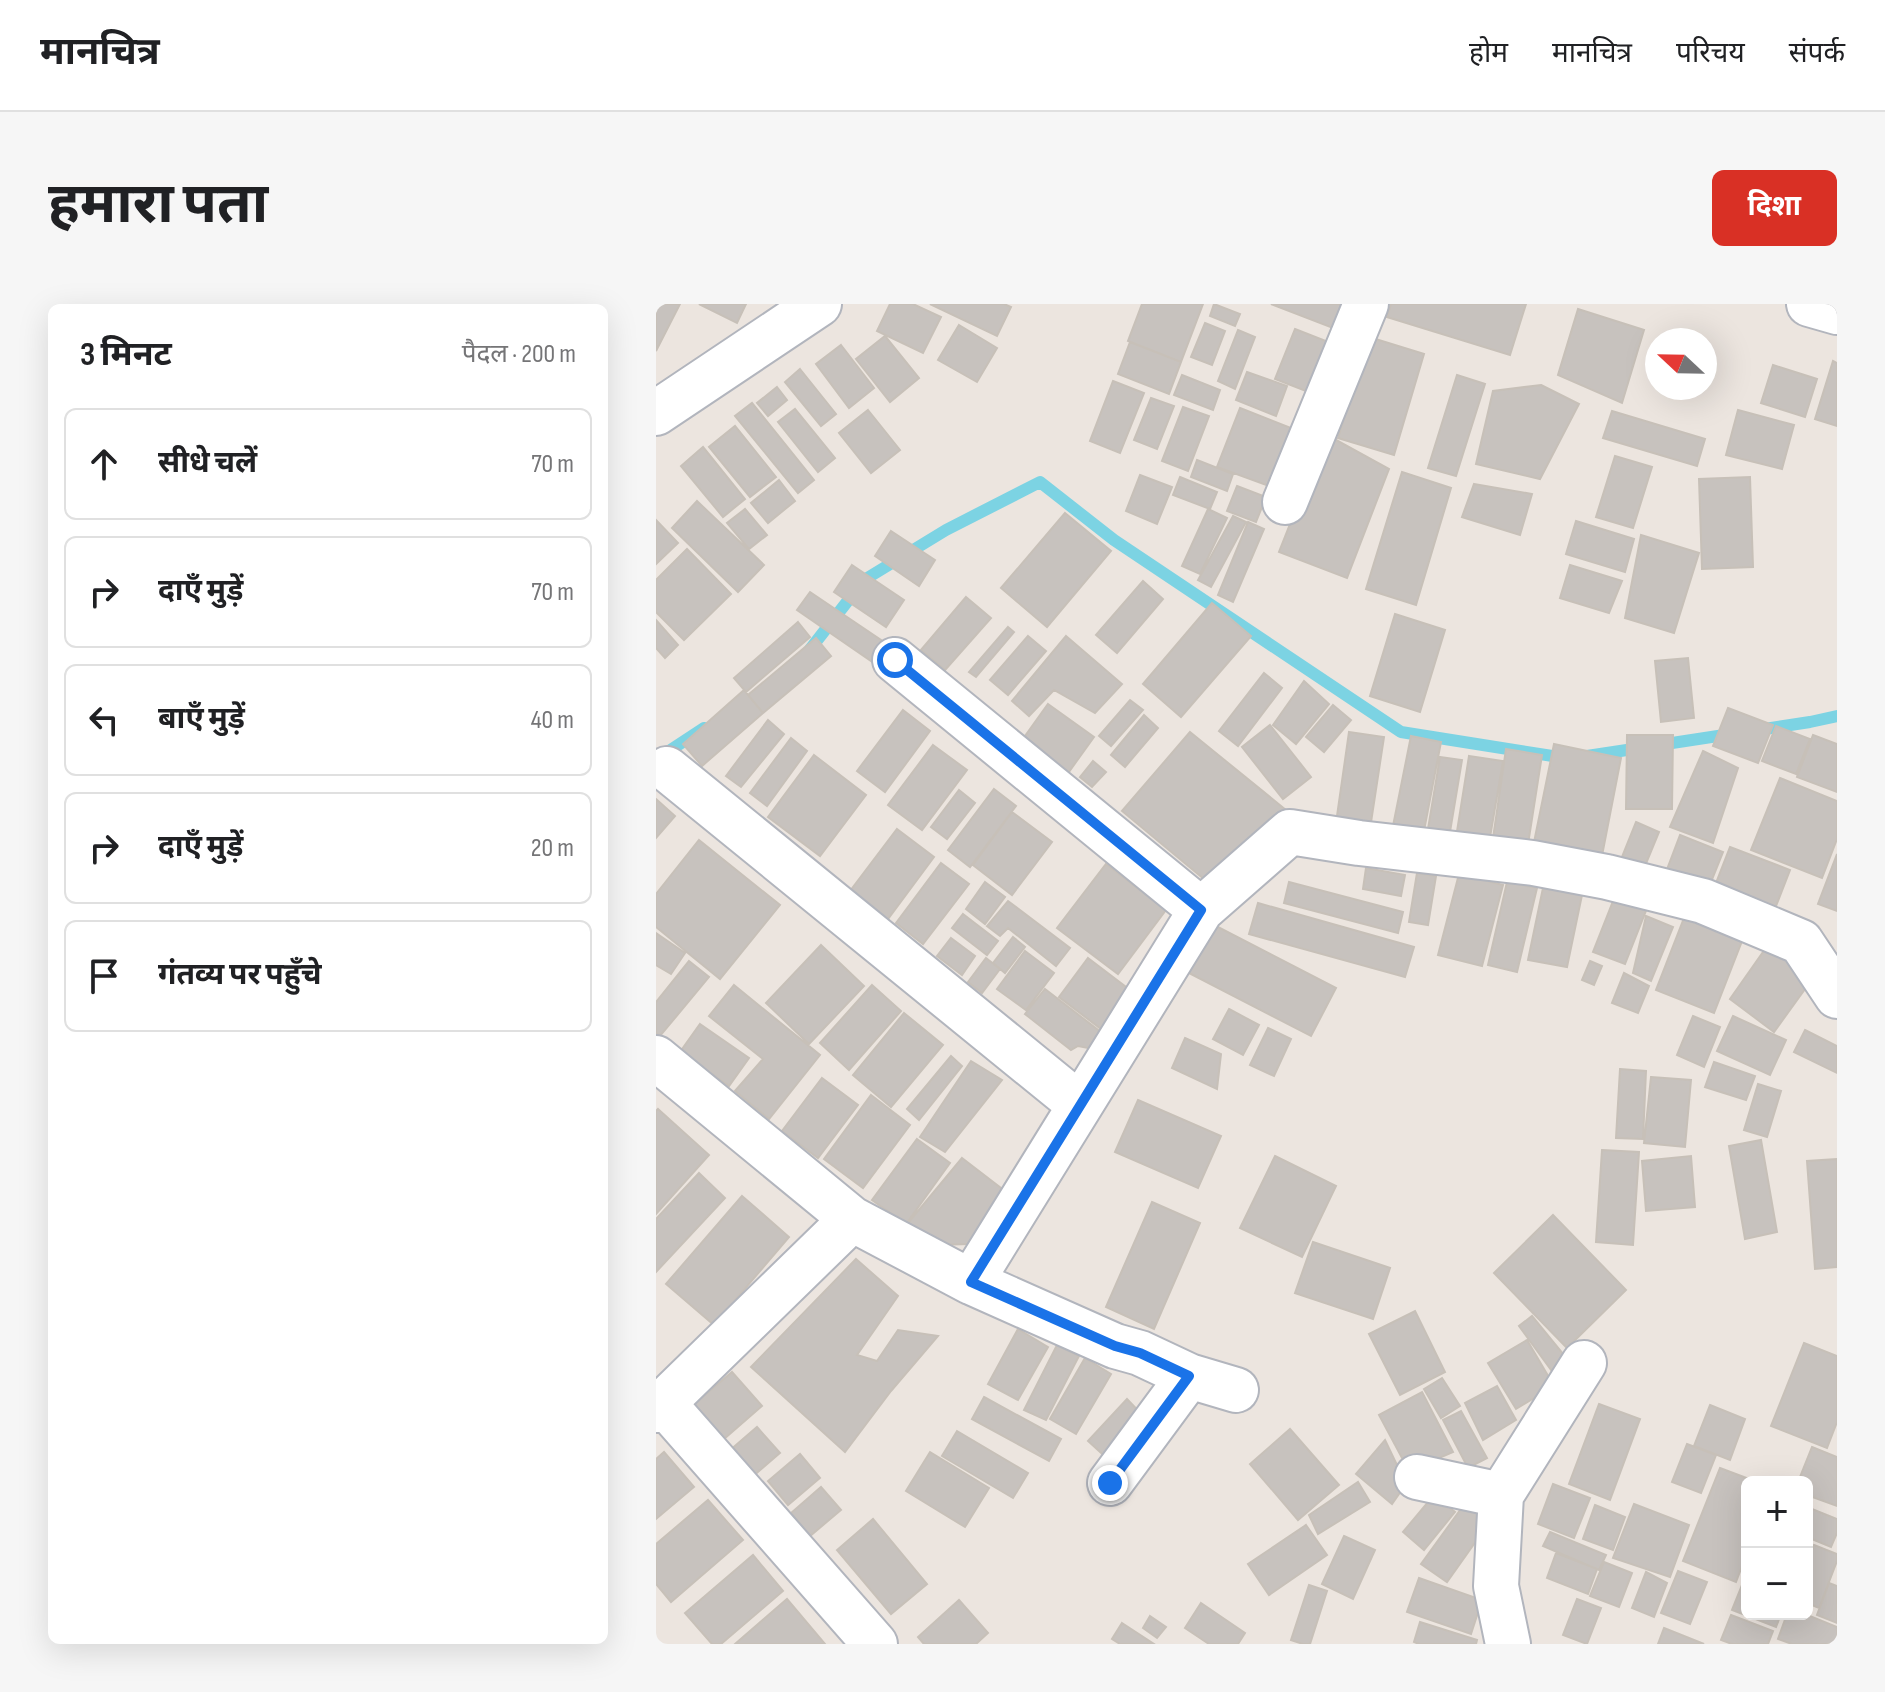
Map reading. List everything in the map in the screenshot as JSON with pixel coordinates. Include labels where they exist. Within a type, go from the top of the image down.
[{"type":"street","points":[[656,413],[819,304]]},
{"type":"street","points":[[1285,502],[1366,304]]},
{"type":"street","points":[[1809,304],[1837,312]]},
{"type":"street","points":[[895,660],[1201,910]]},
{"type":"street","points":[[667,769],[1080,1105]]},
{"type":"street","points":[[971,1282],[1201,910],[1290,832],[1533,863],[1607,877],[1703,901],[1801,942],[1837,996]]},
{"type":"street","points":[[656,1058],[852,1219],[971,1282],[1115,1346],[1140,1353],[1189,1376],[1236,1390]]},
{"type":"street","points":[[852,1219],[660,1407],[875,1644]]},
{"type":"street","points":[[1508,1644],[1496,1586],[1501,1495],[1584,1363]]},
{"type":"street","points":[[1110,1483],[1189,1376]]},
{"type":"street","points":[[1417,1477],[1501,1495]]},
{"type":"building","points":[[656,304],[680,304],[656,351]]},
{"type":"building","points":[[699,304],[746,304],[737,323]]},
{"type":"building","points":[[890,304],[913,304],[941,317],[923,353],[877,331]]},
{"type":"building","points":[[930,304],[1004,304],[1011,307],[997,336]]},
{"type":"building","points":[[1142,304],[1203,304],[1181,362],[1128,341]]},
{"type":"building","points":[[1214,304],[1240,314],[1235,326],[1210,316]]},
{"type":"building","points":[[1271,304],[1357,304],[1346,333]]},
{"type":"building","points":[[1391,304],[1526,304],[1510,355],[1387,317]]},
{"type":"building","points":[[1578,309],[1644,330],[1622,403],[1558,375]]},
{"type":"building","points":[[1205,323],[1225,331],[1212,365],[1191,357]]},
{"type":"building","points":[[959,325],[997,348],[977,382],[938,360]]},
{"type":"building","points":[[1295,329],[1331,343],[1311,393],[1275,379]]},
{"type":"building","points":[[1238,330],[1255,337],[1235,389],[1218,381]]},
{"type":"building","points":[[885,336],[919,378],[890,402],[856,359]]},
{"type":"building","points":[[1369,337],[1424,354],[1394,455],[1338,438]]},
{"type":"building","points":[[1130,342],[1181,362],[1169,394],[1118,374]]},
{"type":"building","points":[[841,345],[874,388],[849,408],[816,364]]},
{"type":"building","points":[[1833,361],[1837,363],[1837,426],[1815,419]]},
{"type":"building","points":[[1773,365],[1817,379],[1805,417],[1761,403]]},
{"type":"building","points":[[800,369],[836,414],[821,426],[785,382]]},
{"type":"building","points":[[1247,372],[1287,386],[1276,416],[1236,400]]},
{"type":"building","points":[[1182,375],[1220,390],[1213,410],[1174,395]]},
{"type":"building","points":[[1457,375],[1485,384],[1456,476],[1428,468]]},
{"type":"building","points":[[1113,381],[1144,393],[1120,453],[1090,441]]},
{"type":"building","points":[[1541,385],[1579,404],[1540,479],[1476,464],[1493,391]]},
{"type":"building","points":[[777,387],[787,400],[768,416],[757,403]]},
{"type":"building","points":[[1151,398],[1174,406],[1157,449],[1134,440]]},
{"type":"building","points":[[752,403],[814,480],[798,493],[735,416]]},
{"type":"building","points":[[1183,407],[1209,416],[1188,471],[1162,461]]},
{"type":"building","points":[[1240,408],[1291,428],[1269,486],[1217,467]]},
{"type":"building","points":[[795,409],[835,458],[818,472],[778,422]]},
{"type":"building","points":[[868,410],[900,450],[871,473],[839,433]]},
{"type":"building","points":[[1738,410],[1794,425],[1782,469],[1726,455]]},
{"type":"building","points":[[1612,411],[1705,439],[1697,466],[1603,438]]},
{"type":"building","points":[[735,426],[776,477],[750,497],[709,447]]},
{"type":"building","points":[[1327,435],[1389,469],[1347,578],[1279,552]]},
{"type":"building","points":[[703,447],[745,499],[723,517],[681,466]]},
{"type":"building","points":[[1615,456],[1652,467],[1633,528],[1596,517]]},
{"type":"building","points":[[1197,460],[1233,474],[1227,491],[1191,477]]},
{"type":"building","points":[[1402,472],[1451,488],[1416,605],[1366,589]]},
{"type":"building","points":[[1140,475],[1172,487],[1157,524],[1126,511]]},
{"type":"building","points":[[1180,477],[1217,492],[1210,509],[1173,495]]},
{"type":"building","points":[[1750,477],[1753,567],[1702,569],[1699,479]]},
{"type":"building","points":[[779,480],[795,501],[768,523],[751,503]]},
{"type":"building","points":[[1474,484],[1532,494],[1520,535],[1462,517]]},
{"type":"building","points":[[1237,486],[1266,497],[1256,522],[1227,511]]},
{"type":"building","points":[[697,501],[764,565],[738,592],[672,528]]},
{"type":"building","points":[[745,509],[767,535],[749,549],[727,523]]},
{"type":"building","points":[[1208,509],[1227,518],[1200,574],[1182,566]]},
{"type":"building","points":[[1065,513],[1111,551],[1047,627],[1001,588]]},
{"type":"building","points":[[1233,516],[1246,522],[1211,587],[1198,580]]},
{"type":"building","points":[[656,520],[678,543],[656,564]]},
{"type":"building","points":[[1576,521],[1634,539],[1625,572],[1566,554]]},
{"type":"building","points":[[1248,522],[1264,529],[1233,602],[1218,595]]},
{"type":"building","points":[[891,531],[935,560],[919,586],[875,556]]},
{"type":"building","points":[[1641,535],[1699,553],[1674,633],[1625,618]]},
{"type":"building","points":[[687,549],[731,594],[684,640],[656,612],[656,580]]},
{"type":"building","points":[[852,565],[904,600],[886,627],[834,592]]},
{"type":"building","points":[[1570,565],[1622,581],[1609,613],[1560,598]]},
{"type":"building","points":[[1143,581],[1163,599],[1117,653],[1096,635]]},
{"type":"building","points":[[810,592],[887,644],[874,663],[797,610]]},
{"type":"building","points":[[966,597],[991,618],[945,670],[921,650]]},
{"type":"building","points":[[1212,603],[1251,636],[1181,717],[1143,684]]},
{"type":"building","points":[[1395,614],[1445,630],[1420,712],[1370,696]]},
{"type":"building","points":[[656,620],[678,645],[665,658],[656,648]]},
{"type":"building","points":[[798,622],[810,637],[746,692],[734,678]]},
{"type":"building","points":[[1008,627],[1014,632],[976,677],[969,672]]},
{"type":"building","points":[[1028,636],[1046,651],[1008,695],[990,680]]},
{"type":"building","points":[[1066,636],[1122,684],[1095,713],[1054,690],[1029,716],[1012,701]]},
{"type":"building","points":[[816,638],[831,656],[763,713],[748,695]]},
{"type":"building","points":[[1688,658],[1694,718],[1661,722],[1655,661]]},
{"type":"building","points":[[1264,673],[1282,688],[1238,746],[1219,731]]},
{"type":"building","points":[[1304,681],[1329,704],[1296,744],[1273,725]]},
{"type":"building","points":[[744,690],[763,713],[702,766],[683,744]]},
{"type":"building","points":[[1130,700],[1143,710],[1111,746],[1099,736]]},
{"type":"building","points":[[1048,704],[1094,737],[1066,776],[1020,743]]},
{"type":"building","points":[[1333,705],[1351,720],[1324,752],[1306,737]]},
{"type":"building","points":[[1728,708],[1773,725],[1758,763],[1713,746]]},
{"type":"building","points":[[903,710],[930,731],[885,792],[857,771]]},
{"type":"building","points":[[1144,715],[1158,728],[1125,767],[1111,755]]},
{"type":"building","points":[[768,720],[784,734],[741,787],[726,776]]},
{"type":"building","points":[[1270,725],[1311,777],[1283,799],[1242,747]]},
{"type":"building","points":[[1776,726],[1810,739],[1796,774],[1762,761]]},
{"type":"building","points":[[1190,732],[1286,810],[1211,885],[1122,811]]},
{"type":"building","points":[[1349,732],[1384,737],[1368,842],[1334,837]]},
{"type":"building","points":[[1627,735],[1673,735],[1672,809],[1626,809]]},
{"type":"building","points":[[1813,735],[1837,744],[1837,792],[1797,777]]},
{"type":"building","points":[[1411,736],[1441,742],[1422,841],[1391,836]]},
{"type":"building","points":[[791,738],[807,751],[767,806],[750,793]]},
{"type":"building","points":[[1554,744],[1621,758],[1599,871],[1531,857]]},
{"type":"building","points":[[933,745],[967,770],[922,830],[888,805]]},
{"type":"building","points":[[1506,749],[1542,755],[1526,857],[1491,852]]},
{"type":"building","points":[[1703,751],[1738,768],[1713,843],[1670,827]]},
{"type":"building","points":[[814,755],[866,795],[820,856],[768,817]]},
{"type":"building","points":[[1469,756],[1503,761],[1488,849],[1455,844]]},
{"type":"building","points":[[1440,757],[1462,760],[1448,844],[1426,841]]},
{"type":"building","points":[[1093,761],[1106,772],[1092,787],[1080,777]]},
{"type":"building","points":[[1780,778],[1837,801],[1837,839],[1822,878],[1751,850]]},
{"type":"building","points":[[994,789],[1016,806],[970,867],[948,850]]},
{"type":"building","points":[[959,790],[975,803],[947,839],[931,827]]},
{"type":"building","points":[[656,799],[675,816],[656,838]]},
{"type":"building","points":[[1012,812],[1052,842],[1012,895],[973,865]]},
{"type":"building","points":[[1636,822],[1659,832],[1645,866],[1622,857]]},
{"type":"building","points":[[897,829],[934,857],[885,923],[847,895]]},
{"type":"building","points":[[1680,835],[1723,852],[1705,897],[1663,880]]},
{"type":"building","points":[[699,840],[780,905],[720,979],[656,927],[656,894]]},
{"type":"building","points":[[1730,847],[1790,870],[1771,919],[1711,896]]},
{"type":"building","points":[[1837,854],[1837,911],[1818,904]]},
{"type":"building","points":[[941,863],[969,884],[923,944],[896,923]]},
{"type":"building","points":[[1106,864],[1166,910],[1118,974],[1057,928]]},
{"type":"building","points":[[1366,868],[1405,875],[1401,896],[1363,889]]},
{"type":"building","points":[[1417,873],[1436,876],[1428,925],[1409,922]]},
{"type":"building","points":[[1459,874],[1503,885],[1482,966],[1438,955]]},
{"type":"building","points":[[985,882],[1005,897],[985,924],[966,909]]},
{"type":"building","points":[[1289,882],[1403,912],[1398,933],[1284,903]]},
{"type":"building","points":[[1507,882],[1537,888],[1517,972],[1488,965]]},
{"type":"building","points":[[1543,888],[1582,895],[1567,967],[1528,960]]},
{"type":"building","points":[[1617,891],[1649,903],[1625,964],[1593,952]]},
{"type":"building","points":[[1008,901],[1070,948],[1056,966],[1008,928],[1000,936],[987,926]]},
{"type":"building","points":[[1258,903],[1414,947],[1405,977],[1249,934]]},
{"type":"building","points":[[963,914],[998,941],[987,955],[952,928]]},
{"type":"building","points":[[1646,916],[1673,927],[1651,981],[1633,973]]},
{"type":"building","points":[[1684,918],[1742,941],[1714,1013],[1656,990]]},
{"type":"building","points":[[1214,925],[1336,988],[1311,1036],[1189,973]]},
{"type":"building","points":[[656,933],[685,953],[671,974],[656,965]]},
{"type":"building","points":[[1013,937],[1025,947],[1005,973],[993,963]]},
{"type":"building","points":[[951,938],[975,956],[962,975],[937,956]]},
{"type":"building","points":[[821,945],[864,986],[809,1044],[766,1003]]},
{"type":"building","points":[[1768,945],[1813,978],[1774,1032],[1730,999]]},
{"type":"building","points":[[1025,951],[1054,973],[1026,1010],[997,989]]},
{"type":"building","points":[[986,958],[1000,969],[982,993],[968,982]]},
{"type":"building","points":[[1088,958],[1130,990],[1101,1029],[1059,997]]},
{"type":"building","points":[[689,961],[709,977],[660,1036],[656,1033],[656,1002]]},
{"type":"building","points":[[1590,961],[1602,966],[1594,985],[1582,980]]},
{"type":"building","points":[[1624,973],[1649,986],[1638,1013],[1612,1003]]},
{"type":"building","points":[[734,985],[820,1055],[769,1119],[735,1091],[763,1059],[709,1016]]},
{"type":"building","points":[[872,985],[901,1011],[849,1070],[820,1043]]},
{"type":"building","points":[[1045,989],[1106,1036],[1098,1050],[1078,1046],[1071,1050],[1025,1014]]},
{"type":"building","points":[[1229,1009],[1259,1025],[1243,1055],[1213,1039]]},
{"type":"building","points":[[904,1013],[943,1045],[891,1107],[853,1075]]},
{"type":"building","points":[[1693,1016],[1720,1027],[1704,1067],[1677,1055]]},
{"type":"building","points":[[1733,1016],[1786,1040],[1770,1075],[1717,1051]]},
{"type":"building","points":[[700,1024],[749,1058],[729,1086],[680,1052]]},
{"type":"building","points":[[1268,1028],[1291,1039],[1274,1076],[1250,1065]]},
{"type":"building","points":[[1805,1030],[1837,1046],[1837,1073],[1794,1052]]},
{"type":"building","points":[[1185,1038],[1221,1054],[1217,1089],[1172,1068]]},
{"type":"building","points":[[951,1056],[962,1066],[919,1120],[907,1109]]},
{"type":"building","points":[[971,1061],[1002,1080],[945,1152],[920,1137]]},
{"type":"building","points":[[1714,1062],[1755,1076],[1746,1100],[1705,1087]]},
{"type":"building","points":[[1620,1069],[1646,1071],[1643,1139],[1616,1138]]},
{"type":"building","points":[[1651,1077],[1691,1080],[1685,1147],[1644,1143]]},
{"type":"building","points":[[822,1078],[858,1105],[818,1158],[782,1131]]},
{"type":"building","points":[[1758,1084],[1781,1091],[1767,1137],[1744,1130]]},
{"type":"building","points":[[871,1095],[910,1125],[863,1188],[824,1159]]},
{"type":"building","points":[[1138,1100],[1221,1136],[1198,1188],[1115,1152]]},
{"type":"building","points":[[658,1109],[709,1155],[656,1214],[656,1111]]},
{"type":"building","points":[[917,1139],[950,1163],[906,1224],[872,1200]]},
{"type":"building","points":[[1761,1140],[1777,1232],[1745,1239],[1729,1146]]},
{"type":"building","points":[[1602,1150],[1639,1152],[1633,1245],[1596,1242]]},
{"type":"building","points":[[1275,1156],[1336,1186],[1302,1257],[1240,1228]]},
{"type":"building","points":[[1691,1156],[1695,1207],[1646,1211],[1642,1161]]},
{"type":"building","points":[[962,1158],[1010,1195],[970,1244],[934,1245],[919,1238],[908,1223]]},
{"type":"building","points":[[1837,1159],[1837,1267],[1815,1269],[1807,1161]]},
{"type":"building","points":[[699,1173],[725,1198],[656,1272],[656,1219]]},
{"type":"building","points":[[742,1196],[789,1237],[714,1325],[666,1284]]},
{"type":"building","points":[[1152,1202],[1200,1223],[1154,1329],[1106,1307]]},
{"type":"building","points":[[1553,1215],[1626,1290],[1567,1348],[1494,1273]]},
{"type":"building","points":[[1313,1242],[1390,1268],[1373,1319],[1295,1293]]},
{"type":"building","points":[[856,1259],[898,1296],[857,1355],[877,1361],[898,1330],[938,1336],[845,1452],[751,1367]]},
{"type":"building","points":[[1415,1311],[1445,1372],[1400,1395],[1369,1334]]},
{"type":"building","points":[[1532,1316],[1573,1366],[1557,1378],[1519,1326]]},
{"type":"building","points":[[1018,1329],[1048,1347],[1018,1400],[988,1384]]},
{"type":"building","points":[[1527,1340],[1554,1386],[1516,1409],[1488,1363]]},
{"type":"building","points":[[1804,1343],[1837,1356],[1837,1422],[1827,1448],[1771,1426]]},
{"type":"building","points":[[1057,1345],[1079,1356],[1046,1420],[1024,1410]]},
{"type":"building","points":[[1085,1358],[1111,1374],[1076,1434],[1050,1419]]},
{"type":"building","points":[[732,1372],[762,1406],[709,1452],[679,1417]]},
{"type":"building","points":[[1442,1378],[1460,1406],[1441,1418],[1424,1389]]},
{"type":"building","points":[[1497,1386],[1516,1420],[1483,1440],[1465,1403]]},
{"type":"building","points":[[1422,1392],[1453,1452],[1409,1471],[1379,1415]]},
{"type":"building","points":[[984,1397],[1061,1439],[1049,1461],[972,1419]]},
{"type":"building","points":[[1127,1399],[1148,1421],[1110,1461],[1088,1441]]},
{"type":"building","points":[[1599,1404],[1640,1419],[1610,1500],[1569,1484]]},
{"type":"building","points":[[1710,1405],[1745,1419],[1730,1460],[1694,1446]]},
{"type":"building","points":[[1461,1411],[1487,1458],[1468,1468],[1443,1420]]},
{"type":"building","points":[[757,1427],[780,1453],[752,1477],[729,1451]]},
{"type":"building","points":[[1290,1429],[1339,1485],[1298,1520],[1250,1464]]},
{"type":"building","points":[[957,1431],[1028,1473],[1013,1498],[942,1456]]},
{"type":"building","points":[[1385,1440],[1406,1484],[1392,1504],[1356,1474]]},
{"type":"building","points":[[1687,1444],[1716,1455],[1701,1493],[1672,1482]]},
{"type":"building","points":[[1812,1447],[1837,1457],[1837,1506],[1813,1497],[1813,1476],[1800,1476]]},
{"type":"building","points":[[664,1452],[694,1487],[656,1519],[656,1459]]},
{"type":"building","points":[[930,1452],[989,1488],[965,1527],[906,1491]]},
{"type":"building","points":[[800,1454],[820,1478],[788,1505],[768,1481]]},
{"type":"building","points":[[1720,1468],[1741,1476],[1741,1569],[1736,1582],[1683,1561]]},
{"type":"building","points":[[1358,1482],[1370,1502],[1318,1534],[1309,1515]]},
{"type":"building","points":[[1553,1484],[1590,1498],[1574,1538],[1538,1524]]},
{"type":"building","points":[[821,1487],[841,1510],[810,1536],[791,1513]]},
{"type":"building","points":[[1434,1495],[1455,1512],[1424,1550],[1403,1532]]},
{"type":"building","points":[[708,1500],[743,1540],[671,1602],[656,1584],[656,1544]]},
{"type":"building","points":[[1466,1502],[1491,1520],[1447,1582],[1421,1564]]},
{"type":"building","points":[[1634,1504],[1689,1525],[1670,1577],[1613,1558]]},
{"type":"building","points":[[1595,1505],[1625,1517],[1613,1550],[1583,1539]]},
{"type":"building","points":[[1813,1509],[1837,1519],[1837,1533],[1831,1547],[1813,1540]]},
{"type":"building","points":[[873,1519],[927,1584],[891,1614],[837,1550]]},
{"type":"building","points":[[1306,1525],[1327,1555],[1269,1595],[1248,1564]]},
{"type":"building","points":[[1550,1532],[1606,1555],[1599,1570],[1543,1546]]},
{"type":"building","points":[[1344,1536],[1375,1550],[1353,1599],[1322,1584]]},
{"type":"building","points":[[1814,1545],[1837,1554],[1819,1608],[1813,1606]]},
{"type":"building","points":[[1556,1553],[1597,1569],[1588,1594],[1547,1578]]},
{"type":"building","points":[[753,1555],[783,1591],[721,1644],[712,1644],[685,1613]]},
{"type":"building","points":[[1604,1562],[1632,1573],[1619,1607],[1590,1596]]},
{"type":"building","points":[[1678,1571],[1707,1582],[1690,1624],[1661,1613]]},
{"type":"building","points":[[1646,1572],[1667,1583],[1654,1617],[1632,1608]]},
{"type":"building","points":[[1419,1578],[1482,1600],[1471,1634],[1407,1612]]},
{"type":"building","points":[[1829,1583],[1837,1586],[1837,1623],[1817,1615]]},
{"type":"building","points":[[1309,1585],[1327,1591],[1310,1644],[1303,1644],[1291,1640]]},
{"type":"building","points":[[1741,1588],[1741,1613],[1732,1610]]},
{"type":"building","points":[[787,1599],[825,1644],[735,1644]]},
{"type":"building","points":[[1577,1599],[1601,1608],[1587,1644],[1563,1635]]},
{"type":"building","points":[[959,1600],[988,1633],[976,1644],[924,1644],[918,1637]]},
{"type":"building","points":[[1201,1603],[1245,1633],[1238,1644],[1209,1644],[1185,1628]]},
{"type":"building","points":[[1731,1615],[1773,1631],[1768,1644],[1732,1644],[1721,1640]]},
{"type":"building","points":[[1150,1616],[1166,1627],[1157,1638],[1143,1628]]},
{"type":"building","points":[[1813,1617],[1837,1627],[1837,1644],[1792,1644],[1778,1639],[1785,1620],[1813,1620]]},
{"type":"building","points":[[1758,1620],[1779,1620],[1776,1627]]},
{"type":"building","points":[[1420,1622],[1477,1640],[1476,1644],[1419,1644],[1414,1642]]},
{"type":"building","points":[[1122,1623],[1154,1644],[1120,1644],[1112,1639]]},
{"type":"building","points":[[1664,1628],[1704,1644],[1658,1644]]},
{"type":"waterway","points":[[808,652],[864,580],[946,530],[1040,482],[1114,540],[1401,732],[1565,758]]},
{"type":"waterway","points":[[1758,730],[1837,716]]},
{"type":"waterway","points":[[658,755],[704,728]]},
{"type":"waterway","points":[[1659,745],[1731,734]]},
{"type":"waterway","points":[[1587,756],[1640,748]]},
{"type":"route","points":[[895,660],[1201,910],[971,1282],[1189,1376],[1110,1483]]}]
